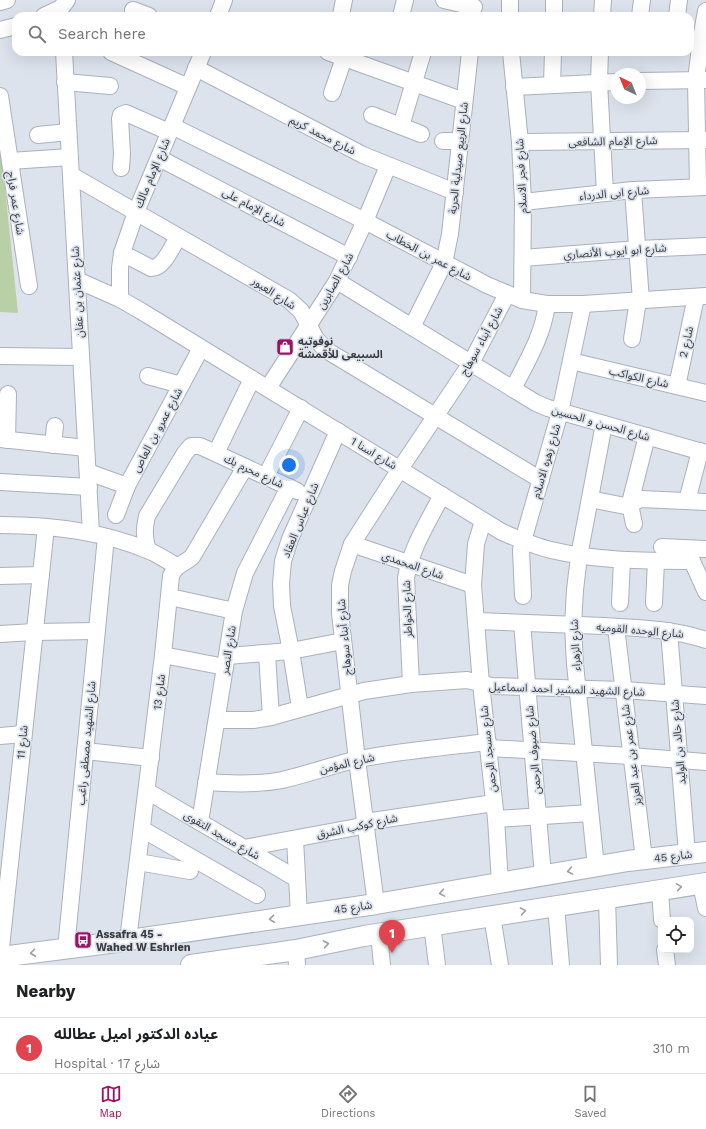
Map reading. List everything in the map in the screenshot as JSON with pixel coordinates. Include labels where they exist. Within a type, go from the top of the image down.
[{"type":"main road","name":"شارع 45","points":[[0,957],[66,949],[376,904],[636,860],[697,853]]},
{"type":"main road","points":[[632,894],[636,860]]},
{"type":"main road","points":[[191,965],[297,957],[379,934],[704,883]]},
{"type":"street","points":[[0,2],[7,0]]},
{"type":"street","points":[[402,12],[405,0]]},
{"type":"street","points":[[444,0],[474,8]]},
{"type":"street","points":[[510,0],[510,12]]},
{"type":"street","points":[[554,0],[554,12]]},
{"type":"street","points":[[602,12],[603,0]]},
{"type":"street","points":[[640,12],[642,0]]},
{"type":"street","points":[[678,12],[679,0]]},
{"type":"street","points":[[51,12],[62,6]]},
{"type":"street","points":[[702,187],[701,39],[706,11]]},
{"type":"street","points":[[0,30],[12,27]]},
{"type":"street","name":"شارع عثمان بن عفان","points":[[64,56],[88,480],[98,535]]},
{"type":"street","points":[[120,56],[188,87]]},
{"type":"street","name":"شارع الإمام مالك","points":[[120,299],[120,268],[122,253],[136,212],[201,56]]},
{"type":"street","points":[[339,56],[464,101]]},
{"type":"street","points":[[401,126],[422,56]]},
{"type":"street","name":"شارع الربيع صيدلية الحرية","points":[[412,327],[444,263],[450,234],[470,56]]},
{"type":"street","name":"شارع فجر الاسلام","points":[[511,56],[520,142],[523,202],[523,258],[514,297]]},
{"type":"street","points":[[552,85],[553,56]]},
{"type":"street","points":[[600,56],[599,82],[605,193]]},
{"type":"street","points":[[332,93],[344,58]]},
{"type":"street","name":"شارع محمد كريم","points":[[196,68],[338,143],[388,166],[455,192]]},
{"type":"street","points":[[646,82],[701,80]]},
{"type":"street","points":[[66,82],[110,86]]},
{"type":"street","points":[[514,87],[610,82]]},
{"type":"street","name":"شارع عمر فراج","points":[[0,96],[29,286]]},
{"type":"street","name":"شارع عمر بن الخطاب","points":[[121,168],[122,154],[120,119],[121,115],[126,114],[170,129],[365,221],[487,285],[514,297],[547,304],[583,304],[701,297]]},
{"type":"street","points":[[372,115],[421,134]]},
{"type":"street","points":[[38,135],[68,132]]},
{"type":"street","name":"شارع الإمام الشافعى","points":[[520,142],[702,140]]},
{"type":"street","points":[[443,141],[460,141]]},
{"type":"street","points":[[10,161],[70,157]]},
{"type":"street","name":"شارع الإمام على","points":[[159,158],[349,257]]},
{"type":"street","name":"شارع الصابرين","points":[[268,388],[337,281],[365,221],[388,166]]},
{"type":"street","name":"شارع العبور","points":[[71,175],[289,300],[301,311],[316,339],[326,350],[541,480]]},
{"type":"street","name":"شارع ابى الدرداء","points":[[523,202],[633,190],[702,187]]},
{"type":"street","points":[[632,339],[640,300],[638,249],[633,190]]},
{"type":"street","points":[[122,253],[151,268],[155,268],[161,264],[178,237]]},
{"type":"street","name":"شارع ابو ايوب الأنصاري","points":[[523,258],[638,249],[706,246]]},
{"type":"street","name":"شارع اسنا 1","points":[[77,280],[120,299],[301,408],[483,521],[502,532],[523,541],[550,550],[579,556],[622,560],[659,554],[687,555],[706,549]]},
{"type":"street","name":"شارع الحسن و الحسين","points":[[337,281],[536,403],[560,412],[703,452]]},
{"type":"street","name":"شارع أبناء سوهاج","points":[[376,904],[340,613],[340,585],[346,557],[352,544],[400,469],[514,297]]},
{"type":"street","name":"شارع 2","points":[[677,386],[701,297]]},
{"type":"street","points":[[513,389],[545,322],[547,304]]},
{"type":"street","name":"شارع زهره الاسلام","points":[[522,596],[523,541],[560,412],[583,304]]},
{"type":"street","name":"شارع عمرو بن العاص","points":[[116,515],[127,486],[201,348]]},
{"type":"street","points":[[0,356],[81,357]]},
{"type":"street","name":"شارع الكواكب","points":[[571,361],[706,393]]},
{"type":"street","points":[[148,376],[181,385]]},
{"type":"street","points":[[216,453],[252,379]]},
{"type":"street","points":[[8,394],[3,440],[86,448]]},
{"type":"street","points":[[266,476],[301,408]]},
{"type":"street","name":"شارع الزهراء","points":[[596,867],[573,625],[579,556],[604,424]]},
{"type":"street","points":[[53,445],[55,426]]},
{"type":"street","name":"شارع عباس العقاد","points":[[300,708],[282,606],[281,584],[283,561],[290,539],[338,431]]},
{"type":"street","points":[[634,524],[631,504],[647,436]]},
{"type":"street","name":"شارع محرم بك","points":[[148,550],[144,527],[147,516],[187,449],[195,445],[216,453],[309,497]]},
{"type":"street","points":[[687,501],[703,452]]},
{"type":"street","points":[[0,525],[46,527],[98,535],[148,550],[177,566],[187,562],[192,557],[245,467]]},
{"type":"street","points":[[0,482],[88,480],[127,486]]},
{"type":"street","name":"شارع النصر","points":[[200,822],[234,611],[245,573],[289,487]]},
{"type":"street","name":"شارع الخواطر","points":[[411,684],[406,578],[408,563],[413,550],[442,495]]},
{"type":"street","points":[[590,499],[621,506],[631,504],[634,501],[641,499],[706,502]]},
{"type":"street","name":"شارع مسجد الرحمن","points":[[483,521],[476,544],[473,585],[481,684],[495,811],[500,883]]},
{"type":"street","name":"شارع 11","points":[[0,957],[6,845],[23,734],[46,527]]},
{"type":"street","name":"شارع الشهيد مصطفى راغب","points":[[66,949],[96,631],[98,535]]},
{"type":"street","name":"شارع المحمدي","points":[[352,544],[473,585]]},
{"type":"street","points":[[654,603],[659,554]]},
{"type":"street","points":[[687,555],[706,592]]},
{"type":"street","points":[[620,603],[622,560]]},
{"type":"street","name":"شارع 13","points":[[128,940],[170,597],[171,576],[173,570],[177,566]]},
{"type":"street","points":[[0,576],[41,575]]},
{"type":"street","points":[[170,597],[234,611]]},
{"type":"street","name":"شارع الوحده القوميه","points":[[476,621],[616,627],[669,631],[688,634],[706,640]]},
{"type":"street","name":"شارع ضيوف الرحمن","points":[[522,623],[543,876]]},
{"type":"street","name":"شارع عمر بن عبد العزيز","points":[[616,627],[631,756],[636,860]]},
{"type":"street","points":[[0,634],[96,631]]},
{"type":"street","name":"شارع خالد بن الوليد","points":[[669,631],[680,760],[697,853]]},
{"type":"street","points":[[163,655],[226,662],[343,641]]},
{"type":"street","points":[[268,654],[271,717]]},
{"type":"street","name":"شارع الشهيد المشير احمد اسماعيل","points":[[217,720],[253,720],[271,717],[349,694],[411,684],[467,680],[492,686],[624,690],[706,696]]},
{"type":"street","points":[[2,738],[23,734]]},
{"type":"street","name":"شارع المؤمن","points":[[206,782],[237,784],[281,780],[357,760],[400,752],[488,745],[533,750],[706,762]]},
{"type":"street","points":[[85,751],[150,758]]},
{"type":"street","name":"شارع مسجد التقوى","points":[[147,791],[297,879]]},
{"type":"street","name":"شارع كوكب الشرق","points":[[244,848],[357,827],[372,821],[495,811],[538,816],[590,813]]},
{"type":"street","points":[[142,828],[257,895]]},
{"type":"street","points":[[295,838],[299,915]]},
{"type":"street","points":[[138,862],[190,871]]},
{"type":"street","points":[[704,883],[706,908]]},
{"type":"street","points":[[660,890],[662,917]]},
{"type":"street","points":[[607,898],[609,965]]},
{"type":"street","points":[[556,906],[561,965]]},
{"type":"street","points":[[492,916],[500,965]]},
{"type":"street","points":[[432,925],[437,965]]},
{"type":"street","points":[[379,934],[382,965]]},
{"type":"street","points":[[665,953],[667,965]]},
{"type":"green space","points":[[0,141],[18,313],[0,312]]},
{"type":"place","name":"نوفوتيه السبيعى للأقمشة","points":[[285,347]]},
{"type":"place","name":"Assafra 45 - Wahed W Eshrien","points":[[83,940]]},
{"type":"place","name":"عياده الدكتور اميل عطالله","points":[[392,953]]}]
